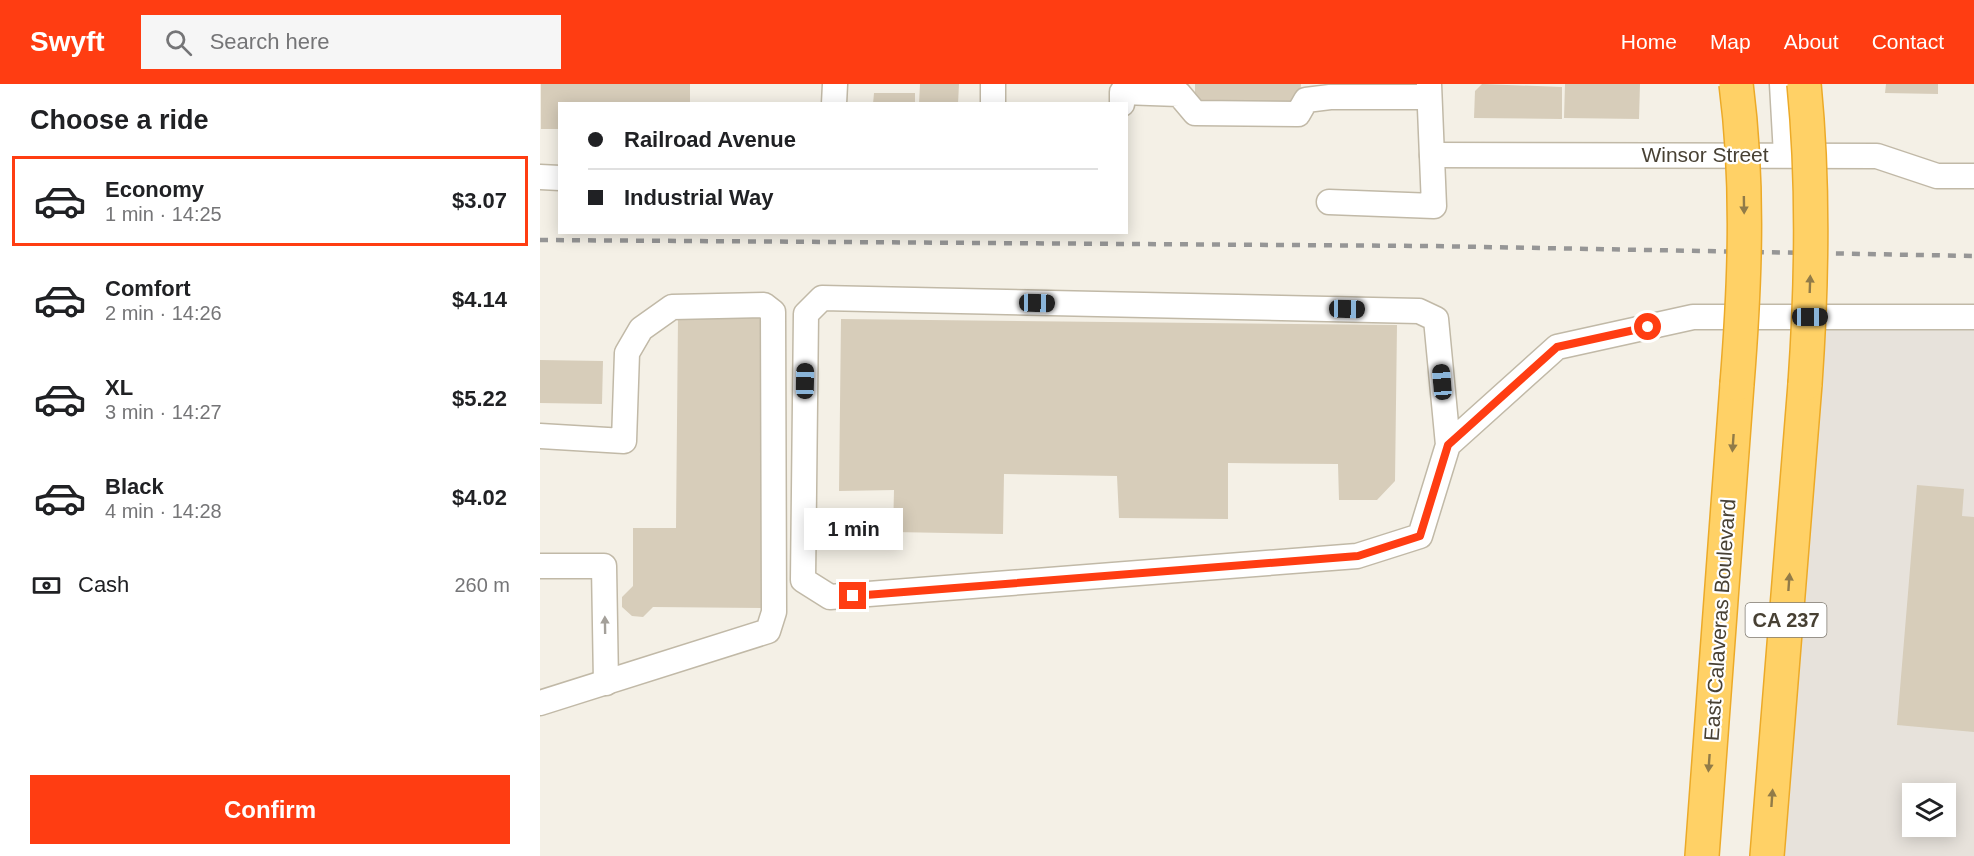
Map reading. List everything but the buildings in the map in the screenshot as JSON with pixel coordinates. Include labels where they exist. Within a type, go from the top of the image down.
[{"type":"highway","name":"East Calaveras Boulevard","points":[[1702,856],[1742,325],[1745,226],[1740,117],[1736,84]]},
{"type":"highway","name":"CA 237","points":[[1767,856],[1809,319],[1811,212],[1804,84]]},
{"type":"street","points":[[834,84],[834,102]]},
{"type":"street","points":[[993,84],[993,102]]},
{"type":"street","points":[[1782,84],[1786,155]]},
{"type":"street","points":[[1122,102],[1122,93],[1179,94],[1195,113],[1298,114],[1306,100],[1429,91],[1434,206],[1329,202]]},
{"type":"street","name":"Winsor Street","points":[[1432,155],[1877,156],[1937,176],[1974,176]]},
{"type":"street","points":[[540,177],[558,178]]},
{"type":"street","points":[[1448,445],[1436,319],[1419,311],[822,298],[806,314],[803,580],[831,597],[1358,556],[1420,536],[1448,445],[1557,347],[1693,317],[1974,317]]},
{"type":"street","points":[[540,436],[624,441],[627,353],[641,329],[672,307],[764,305],[773,312],[774,612],[768,632],[540,703]]},
{"type":"street","points":[[540,566],[604,566],[606,683]]},
{"type":"shaded area","points":[[1809,319],[1974,319],[1974,856],[1767,856]]},
{"type":"railway","points":[[540,240],[1430,246],[1974,256]]},
{"type":"route","points":[[853,596],[1358,556],[1420,536],[1448,445],[1557,347],[1648,327]]}]
